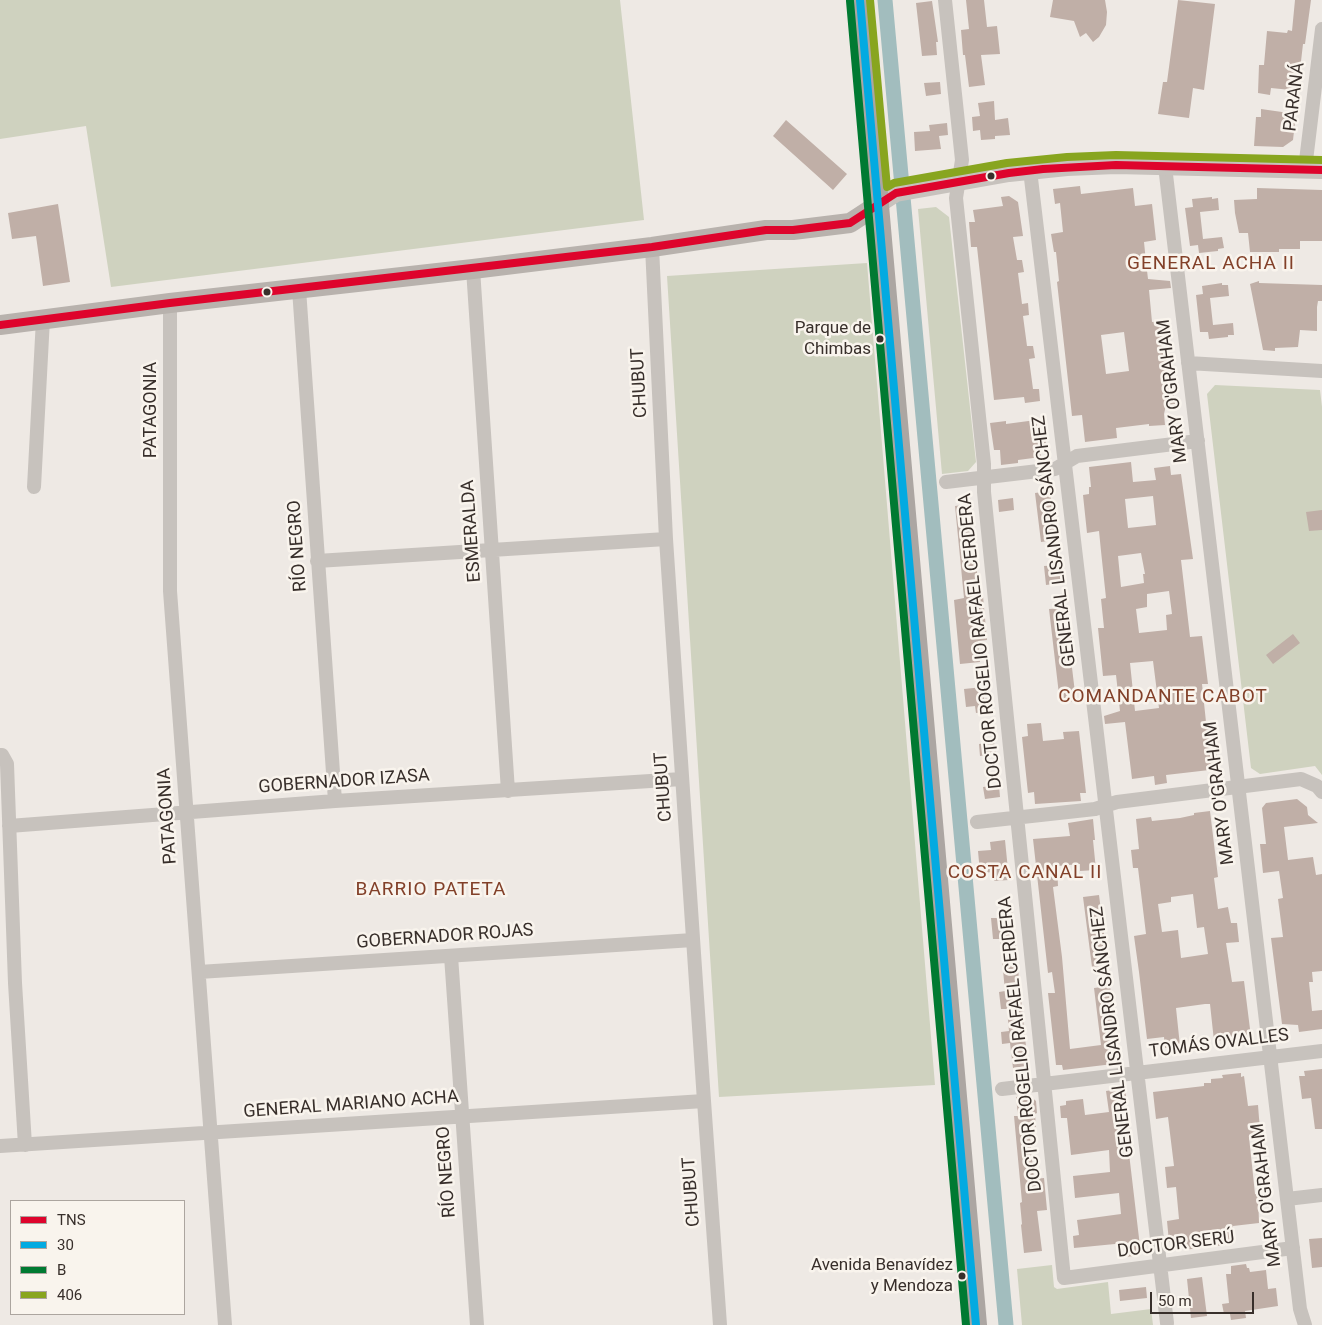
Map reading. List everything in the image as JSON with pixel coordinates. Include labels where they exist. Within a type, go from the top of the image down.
[{"type":"main road","points":[[860,0],[895,196],[976,1325]]},
{"type":"main road","points":[[0,325],[170,303],[652,247],[766,230],[793,230],[850,223],[895,196]]},
{"type":"street","name":"DOCTOR ROGELIO RAFAEL CERDERA","points":[[946,0],[962,160],[956,198],[1064,1278]]},
{"type":"street","name":"PARANÁ","points":[[1313,170],[1322,29]]},
{"type":"street","points":[[895,196],[959,182],[1030,170],[1090,166],[1313,170]]},
{"type":"street","name":"MARY O'GRAHAM","points":[[1165,166],[1300,1309],[1305,1325]]},
{"type":"street","name":"GENERAL LISANDRO SÁNCHEZ","points":[[1030,170],[1167,1323]]},
{"type":"street","name":"CHUBUT","points":[[652,247],[666,539],[720,1325]]},
{"type":"street","name":"ESMERALDA","points":[[473,269],[508,791]]},
{"type":"street","name":"RÍO NEGRO","points":[[299,289],[335,801]]},
{"type":"street","name":"PATAGONIA","points":[[170,303],[170,591],[225,1325]]},
{"type":"street","points":[[34,487],[43,319]]},
{"type":"street","points":[[1188,364],[1322,371]]},
{"type":"street","points":[[946,482],[1055,469],[1077,456],[1198,441]]},
{"type":"street","points":[[317,561],[666,539]]},
{"type":"street","points":[[1,755],[7,764],[15,983],[25,1145]]},
{"type":"street","name":"GOBERNADOR IZASA","points":[[9,826],[186,811],[682,779]]},
{"type":"street","points":[[977,822],[1095,809],[1117,802],[1301,779],[1317,786],[1322,792]]},
{"type":"street","name":"GOBERNADOR ROJAS","points":[[199,972],[693,940]]},
{"type":"street","name":"RÍO NEGRO","points":[[451,956],[477,1325]]},
{"type":"street","name":"TOMÁS OVALLES","points":[[1002,1089],[1322,1051]]},
{"type":"street","name":"GENERAL MARIANO ACHA","points":[[0,1146],[704,1101]]},
{"type":"street","points":[[1287,1199],[1322,1195]]},
{"type":"street","name":"DOCTOR SERÚ","points":[[1064,1278],[1293,1248]]},
{"type":"green space","points":[[0,0],[620,0],[644,220],[111,287],[86,126],[0,139]]},
{"type":"green space","points":[[936,207],[949,217],[976,462],[968,471],[942,474],[918,209]]},
{"type":"green space","name":"Parque de Chimbas","points":[[867,263],[935,1085],[719,1097],[667,276]]},
{"type":"green space","points":[[1215,385],[1320,390],[1322,407],[1322,775],[1315,766],[1260,774],[1251,768],[1207,394]]},
{"type":"green space","points":[[1052,1265],[1054,1287],[1057,1289],[1108,1282],[1111,1314],[1151,1309],[1153,1325],[1022,1325],[1017,1269]]},
{"type":"building","points":[[966,0],[984,0],[987,27],[997,26],[1000,54],[981,55],[985,85],[969,87],[961,30],[969,29]]},
{"type":"building","points":[[1053,0],[1105,0],[1107,12],[1106,25],[1099,37],[1093,42],[1086,33],[1080,37],[1074,21],[1050,17]]},
{"type":"building","points":[[1178,0],[1215,4],[1204,90],[1193,88],[1189,118],[1158,114],[1163,82],[1167,82]]},
{"type":"building","points":[[1295,0],[1311,0],[1296,89],[1271,88],[1270,95],[1258,93],[1259,65],[1264,65],[1267,31],[1287,33],[1288,30],[1292,31]]},
{"type":"building","points":[[932,1],[938,42],[936,42],[937,55],[922,56],[916,3]]},
{"type":"building","points":[[940,82],[941,94],[926,96],[924,83]]},
{"type":"building","points":[[994,101],[995,120],[1008,118],[1010,135],[995,136],[995,139],[981,140],[980,130],[973,131],[972,117],[980,116],[978,103]]},
{"type":"building","points":[[1261,109],[1296,114],[1293,140],[1283,147],[1254,146],[1256,117],[1261,117]]},
{"type":"building","points":[[786,120],[847,174],[833,190],[773,136]]},
{"type":"building","points":[[947,123],[948,135],[939,136],[941,149],[915,151],[914,132],[930,131],[929,125]]},
{"type":"building","points":[[1080,186],[1081,194],[1133,188],[1135,206],[1152,204],[1156,240],[1144,242],[1148,279],[1170,281],[1171,288],[1149,290],[1152,322],[1165,320],[1175,404],[1166,405],[1164,414],[1165,425],[1149,426],[1149,424],[1116,428],[1117,438],[1085,442],[1082,415],[1072,416],[1057,282],[1059,281],[1056,252],[1054,252],[1051,234],[1063,232],[1060,203],[1055,204],[1053,189]],"holes":[[[1124,332],[1129,371],[1106,374],[1101,335]]]},
{"type":"building","points":[[1257,188],[1322,190],[1322,241],[1300,241],[1300,249],[1279,249],[1279,252],[1250,252],[1248,233],[1239,233],[1234,200],[1257,199]]},
{"type":"building","points":[[1009,196],[1018,202],[1023,236],[1013,237],[1017,260],[1022,260],[1024,272],[1018,273],[1022,304],[1028,303],[1029,315],[1023,316],[1027,346],[1033,346],[1035,358],[1029,359],[1033,389],[1039,389],[1040,401],[1025,403],[1024,397],[994,400],[977,247],[971,247],[969,222],[975,222],[973,210],[1003,206],[1001,197]]},
{"type":"building","points":[[1212,197],[1212,199],[1218,198],[1219,210],[1200,212],[1203,239],[1222,237],[1224,248],[1218,249],[1218,251],[1199,253],[1198,245],[1190,246],[1185,208],[1193,207],[1192,199]]},
{"type":"building","points":[[58,204],[70,282],[43,286],[36,236],[12,239],[8,213]]},
{"type":"building","points":[[1259,281],[1259,283],[1322,285],[1322,301],[1318,301],[1317,307],[1317,331],[1300,330],[1298,347],[1275,348],[1275,351],[1263,350],[1250,284]]},
{"type":"building","points":[[1222,283],[1222,285],[1228,285],[1229,296],[1210,298],[1213,325],[1233,323],[1234,335],[1209,339],[1208,332],[1200,332],[1196,295],[1203,294],[1202,286]]},
{"type":"building","points":[[1036,420],[1038,433],[1044,432],[1046,444],[1040,445],[1041,457],[1018,460],[1018,463],[1001,465],[1000,450],[994,450],[990,423],[1006,421],[1006,424]]},
{"type":"building","points":[[1131,462],[1133,482],[1156,480],[1154,468],[1170,466],[1171,475],[1181,474],[1193,559],[1181,560],[1190,637],[1202,636],[1208,684],[1202,684],[1206,722],[1213,722],[1218,769],[1166,775],[1167,783],[1155,785],[1154,776],[1132,779],[1125,722],[1105,724],[1104,716],[1120,711],[1116,675],[1103,676],[1098,628],[1104,628],[1101,599],[1106,598],[1099,531],[1087,533],[1083,495],[1089,494],[1089,487],[1091,487],[1089,467]],"holes":[[[1153,496],[1156,525],[1128,528],[1125,499]],[[1141,553],[1145,574],[1143,574],[1144,583],[1121,587],[1118,556]],[[1169,591],[1172,614],[1166,615],[1167,630],[1139,633],[1136,609],[1147,607],[1147,594]],[[1153,661],[1159,708],[1135,711],[1130,663]]]},
{"type":"building","points":[[1050,491],[1057,540],[1041,542],[1035,493]]},
{"type":"building","points":[[1013,498],[1014,510],[999,512],[998,500]]},
{"type":"building","points":[[970,504],[978,582],[980,597],[983,596],[987,640],[978,641],[980,662],[960,664],[954,600],[964,598],[955,506]]},
{"type":"building","points":[[1322,510],[1322,530],[1309,531],[1306,512]]},
{"type":"building","points":[[1059,565],[1061,583],[1046,585],[1044,566]]},
{"type":"building","points":[[1064,608],[1067,632],[1071,632],[1073,650],[1070,651],[1076,701],[1060,703],[1049,609]]},
{"type":"building","points":[[1293,634],[1300,643],[1273,664],[1266,655]]},
{"type":"building","points":[[983,687],[984,699],[990,698],[991,711],[976,713],[975,706],[966,707],[964,689]]},
{"type":"building","points":[[1041,723],[1043,741],[1064,739],[1063,732],[1079,731],[1086,793],[1080,793],[1081,801],[1035,804],[1034,792],[1028,793],[1022,737],[1028,736],[1027,724]]},
{"type":"building","points":[[994,742],[996,754],[980,756],[979,744]]},
{"type":"building","points":[[999,785],[1000,797],[985,799],[983,787]]},
{"type":"building","points":[[1297,799],[1307,807],[1308,815],[1318,823],[1284,827],[1288,860],[1313,857],[1316,875],[1322,874],[1322,971],[1312,972],[1313,982],[1309,982],[1312,1011],[1322,1010],[1322,1029],[1299,1032],[1298,1025],[1282,1024],[1271,938],[1283,937],[1278,899],[1283,898],[1279,871],[1263,873],[1260,844],[1266,844],[1262,808],[1266,803]]},
{"type":"building","points":[[1210,811],[1218,877],[1214,878],[1218,909],[1228,907],[1231,923],[1237,923],[1239,942],[1226,943],[1232,982],[1244,981],[1251,1037],[1214,1041],[1210,1004],[1205,1004],[1176,1008],[1180,1046],[1165,1048],[1164,1037],[1147,1039],[1134,936],[1146,934],[1138,868],[1133,868],[1131,850],[1139,849],[1136,819],[1151,817],[1152,821],[1180,818],[1194,815],[1194,813]],"holes":[[[1193,894],[1197,928],[1204,927],[1208,954],[1181,958],[1178,930],[1162,932],[1158,904],[1171,902],[1171,897]]]},
{"type":"building","points":[[1093,819],[1096,870],[1080,871],[1080,864],[1057,866],[1058,886],[1053,887],[1062,957],[1070,1049],[1101,1045],[1094,988],[1110,986],[1118,1057],[1112,1058],[1113,1064],[1063,1070],[1062,1065],[1056,1065],[1048,993],[1055,993],[1052,972],[1048,973],[1033,839],[1070,836],[1068,823]]},
{"type":"building","points":[[1005,840],[1009,880],[994,881],[993,872],[980,873],[978,851],[991,850],[990,842]]},
{"type":"building","points":[[1099,895],[1108,965],[1092,967],[1083,897]]},
{"type":"building","points":[[1012,910],[1028,1066],[1013,1068],[1010,1043],[1002,1044],[1001,1032],[1009,1031],[1007,1009],[1001,1009],[999,992],[1005,991],[1000,939],[993,939],[991,918],[997,918],[997,912]]},
{"type":"building","points":[[1322,1069],[1322,1129],[1315,1129],[1311,1098],[1302,1099],[1299,1076],[1305,1076],[1304,1071]]},
{"type":"building","points":[[1241,1073],[1241,1077],[1244,1076],[1248,1106],[1258,1105],[1261,1136],[1249,1137],[1255,1194],[1258,1194],[1259,1223],[1233,1226],[1234,1244],[1183,1250],[1182,1240],[1169,1242],[1167,1221],[1179,1219],[1176,1187],[1167,1188],[1165,1167],[1174,1166],[1168,1117],[1156,1119],[1153,1092],[1204,1086],[1204,1083],[1211,1083],[1211,1079],[1223,1078],[1222,1075]]},
{"type":"building","points":[[1125,1088],[1127,1104],[1124,1105],[1124,1111],[1141,1255],[1126,1257],[1125,1243],[1074,1248],[1073,1236],[1079,1235],[1077,1220],[1121,1214],[1119,1193],[1075,1198],[1073,1176],[1110,1172],[1109,1150],[1071,1155],[1067,1118],[1061,1118],[1060,1106],[1066,1105],[1066,1101],[1083,1099],[1085,1115],[1109,1112],[1106,1091]]},
{"type":"building","points":[[1029,1095],[1036,1101],[1037,1113],[1035,1114],[1036,1127],[1029,1128],[1034,1179],[1044,1178],[1047,1210],[1037,1211],[1042,1251],[1024,1253],[1020,1203],[1022,1202],[1014,1116],[1018,1116],[1016,1097]]},
{"type":"building","points":[[1322,1238],[1322,1267],[1312,1268],[1309,1239]]},
{"type":"building","points":[[1246,1264],[1250,1272],[1266,1270],[1268,1289],[1276,1288],[1278,1306],[1245,1311],[1246,1318],[1231,1320],[1230,1314],[1224,1314],[1222,1304],[1229,1303],[1226,1274],[1231,1274],[1231,1266]]},
{"type":"building","points":[[1202,1277],[1207,1316],[1191,1318],[1187,1279]]},
{"type":"building","points":[[1146,1287],[1147,1298],[1120,1301],[1119,1290]]},
{"type":"waterway","points":[[885,0],[1006,1325]]},
{"type":"transit line","name":"30","points":[[860,0],[976,1325]]},
{"type":"transit line","name":"406","points":[[870,0],[887,187],[894,183],[1007,163],[1067,157],[1116,155],[1322,160]]},
{"type":"transit line","name":"B","points":[[850,1],[966,1325]]},
{"type":"transit line","name":"TNS","points":[[0,325],[170,303],[652,247],[766,230],[793,230],[850,223],[896,193],[1009,173],[1043,169],[1116,165],[1322,170]]},
{"type":"place","name":"Parque de Chimbas","points":[[880,339]]},
{"type":"place","name":"Avenida Benavídez y Mendoza","points":[[962,1276]]},
{"type":"district","name":"GENERAL ACHA II","points":[[1211,264]]},
{"type":"district","name":"COMANDANTE CABOT","points":[[1163,697]]},
{"type":"district","name":"COSTA CANAL II","points":[[1025,873]]},
{"type":"district","name":"BARRIO PATETA","points":[[431,890]]}]
